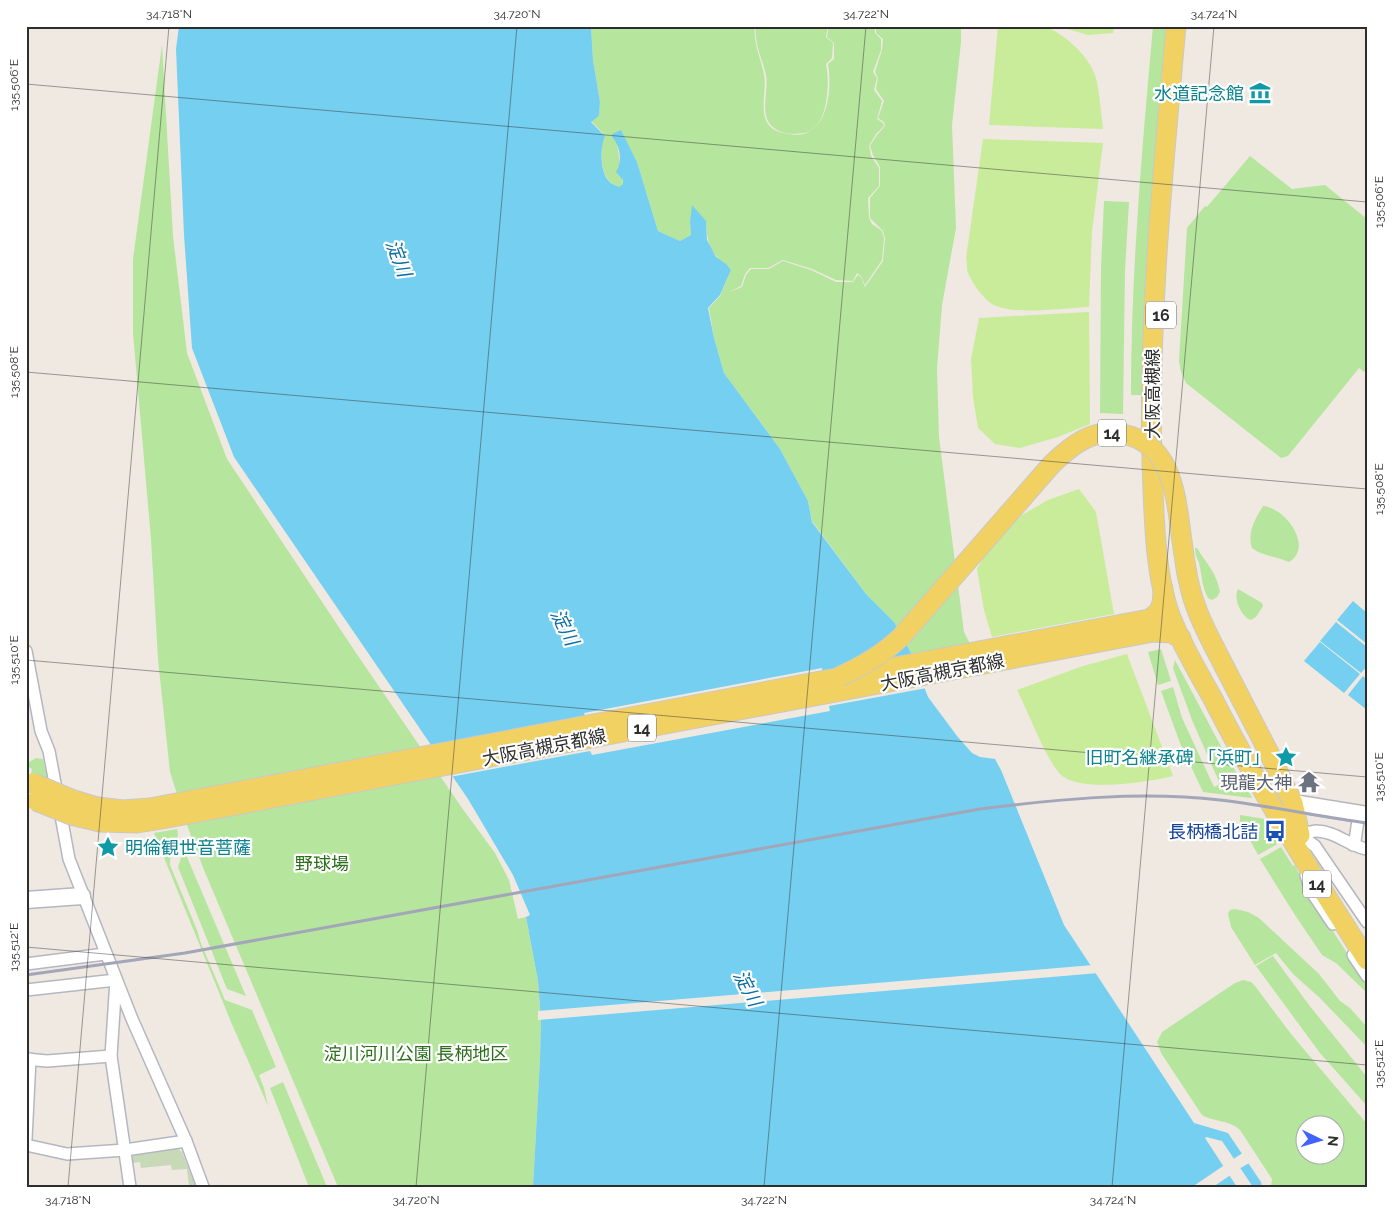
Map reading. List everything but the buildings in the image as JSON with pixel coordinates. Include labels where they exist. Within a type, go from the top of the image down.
[{"type":"main road","name":"大阪高槻線","points":[[1174,610],[1162,589],[1154,499],[1151,349],[1157,235],[1176,26]]},
{"type":"main road","name":"大阪高槻線","points":[[1181,638],[1174,610],[1165,525],[1161,440],[1160,348],[1166,235],[1185,26]]},
{"type":"main road","name":"大阪高槻京都線","points":[[839,677],[875,658],[901,637],[1063,453],[1089,436],[1102,433],[1124,434],[1134,437],[1148,445],[1161,458],[1168,472],[1176,497],[1188,576],[1194,602],[1213,644],[1293,803],[1300,835]]},
{"type":"main road","points":[[1151,626],[1161,608],[1162,589]]},
{"type":"main road","points":[[1151,626],[1174,610]]},
{"type":"main road","name":"大阪高槻京都線","points":[[1174,610],[1289,820],[1367,940]]},
{"type":"main road","name":"大阪高槻京都線","points":[[128,817],[160,806],[839,677],[1151,626],[1181,638]]},
{"type":"main road","name":"大阪高槻京都線","points":[[30,790],[71,815],[98,814],[128,817],[1151,626]]},
{"type":"main road","name":"14","points":[[1181,638],[1240,753],[1299,854],[1367,960]]},
{"type":"main road","points":[[1293,803],[1363,814]]},
{"type":"main road","points":[[26,900],[82,896]]},
{"type":"street","points":[[27,657],[41,731],[49,751],[69,859],[132,1020],[186,1141],[203,1187]]},
{"type":"street","points":[[1353,845],[1363,814]]},
{"type":"street","points":[[1300,835],[1316,831],[1335,836],[1353,845],[1367,849]]},
{"type":"street","points":[[1300,835],[1315,846],[1367,922]]},
{"type":"street","points":[[1299,854],[1311,890],[1367,976]]},
{"type":"street","points":[[26,964],[106,954]]},
{"type":"street","points":[[26,990],[116,980]]},
{"type":"street","points":[[116,980],[111,1056],[130,1187]]},
{"type":"street","points":[[111,1056],[46,1061],[28,1059],[27,1143],[67,1154],[125,1150],[186,1141]]},
{"type":"green space","points":[[591,26],[755,26],[756,45],[765,81],[765,118],[772,128],[789,134],[802,134],[812,130],[825,112],[829,87],[828,64],[834,59],[834,43],[827,37],[829,26],[874,26],[875,33],[881,39],[881,50],[873,72],[877,78],[874,90],[882,101],[877,119],[884,126],[876,134],[869,146],[871,156],[879,168],[879,186],[868,198],[869,218],[872,224],[882,231],[884,238],[882,260],[865,285],[861,276],[857,273],[853,281],[836,280],[812,269],[783,260],[768,268],[750,268],[745,274],[741,286],[729,292],[742,287],[746,275],[751,269],[769,269],[783,261],[811,270],[836,282],[853,282],[858,275],[861,277],[865,287],[883,261],[885,238],[883,231],[870,218],[870,198],[880,186],[880,167],[870,146],[885,126],[884,122],[878,118],[884,101],[876,89],[878,78],[875,72],[882,50],[883,39],[876,33],[876,26],[961,26],[952,125],[956,228],[942,305],[937,368],[939,437],[964,632],[970,644],[912,655],[894,622],[866,594],[812,521],[808,501],[780,449],[724,373],[714,338],[709,308],[720,296],[731,270],[713,252],[708,239],[706,221],[690,222],[691,235],[680,241],[658,231],[637,162],[621,131],[612,136],[617,143],[623,184],[619,187],[612,183],[604,172],[602,164],[603,133],[591,121],[599,116],[600,102],[593,60]]},
{"type":"green space","points":[[756,26],[828,26],[826,37],[833,43],[832,58],[826,64],[828,81],[826,101],[821,119],[810,131],[794,134],[784,133],[772,126],[767,119],[765,107],[767,81],[757,45]]},
{"type":"green space","points":[[998,26],[1045,26],[1070,42],[1084,56],[1094,73],[1098,88],[1103,129],[989,125]]},
{"type":"green space","points":[[1057,26],[1114,26],[1113,33],[1088,35]]},
{"type":"green space","points":[[1153,26],[1170,26],[1144,395],[1131,395],[1135,256]]},
{"type":"green space","points":[[162,45],[173,236],[187,353],[227,459],[352,647],[495,853],[509,880],[518,919],[526,917],[538,981],[541,1020],[533,1187],[338,1187],[204,870],[187,825],[170,772],[158,659],[151,539],[133,333],[133,259]]},
{"type":"green space","points":[[983,139],[1103,143],[1092,232],[1089,307],[1028,311],[1005,309],[991,304],[975,285],[967,270],[966,258]]},
{"type":"green space","points":[[1250,156],[1292,189],[1325,185],[1367,219],[1367,369],[1364,372],[1359,368],[1288,456],[1281,458],[1186,383],[1179,361],[1187,228]]},
{"type":"green space","points":[[1104,201],[1129,202],[1125,271],[1123,414],[1100,413],[1101,268]]},
{"type":"green space","points":[[1089,312],[1090,424],[1058,437],[1020,448],[995,444],[978,428],[973,397],[971,359],[979,318]]},
{"type":"green space","points":[[1079,489],[1096,512],[1114,614],[992,637],[984,610],[977,569],[994,539],[1022,515],[1048,500]]},
{"type":"green space","points":[[1263,506],[1272,508],[1280,513],[1294,529],[1299,547],[1296,555],[1289,562],[1260,553],[1252,548],[1251,532]]},
{"type":"green space","points":[[1195,548],[1197,548],[1211,568],[1218,585],[1220,592],[1212,600],[1208,598],[1204,590]]},
{"type":"green space","points":[[1238,589],[1262,603],[1263,606],[1256,617],[1251,620],[1244,615],[1239,607],[1237,602]]},
{"type":"green space","points":[[1161,649],[1171,681],[1158,685],[1148,652]]},
{"type":"green space","points":[[1127,654],[1173,776],[1132,783],[1099,785],[1084,784],[1071,780],[1061,775],[1055,768],[1017,690],[1083,666]]},
{"type":"green space","points":[[1175,660],[1226,756],[1251,798],[1203,792],[1180,743],[1161,691],[1173,687],[1182,718],[1214,787],[1220,784],[1192,720],[1173,668]]},
{"type":"green space","points":[[36,758],[43,759],[48,781],[31,774],[32,769],[27,766],[29,762]]},
{"type":"green space","points":[[1240,815],[1265,819],[1279,843],[1258,855],[1240,822]]},
{"type":"green space","points":[[177,829],[178,834],[170,865],[200,941],[225,1000],[252,1010],[276,1067],[259,1075],[268,1106],[231,1022],[154,833]]},
{"type":"green space","points":[[1281,847],[1293,866],[1295,865],[1307,891],[1367,984],[1367,993],[1336,963],[1322,955],[1260,859]]},
{"type":"green space","points":[[184,850],[246,996],[227,989],[178,867]]},
{"type":"green space","points":[[1235,909],[1248,912],[1259,918],[1319,974],[1340,1001],[1350,1008],[1367,1027],[1367,1047],[1320,998],[1293,974],[1276,953],[1255,965],[1231,927],[1228,914],[1230,910]]},
{"type":"green space","points":[[1273,956],[1309,1005],[1367,1077],[1367,1106],[1320,1053],[1256,966]]},
{"type":"green space","points":[[1243,980],[1251,982],[1291,1034],[1367,1124],[1367,1184],[1362,1187],[1271,1187],[1272,1179],[1240,1130],[1232,1124],[1202,1115],[1161,1053],[1157,1042],[1162,1032],[1235,983]]},
{"type":"green space","points":[[283,1082],[327,1187],[309,1187],[270,1088]]},
{"type":"green space","points":[[178,1149],[182,1152],[196,1187],[183,1187],[189,1186],[187,1169],[172,1170],[171,1165],[141,1168],[140,1162],[133,1163],[132,1158],[136,1153]]},
{"type":"water","name":"淀川","points":[[179,26],[591,26],[593,60],[600,102],[599,116],[591,122],[605,136],[602,146],[602,159],[605,176],[610,182],[619,187],[623,184],[623,180],[616,172],[620,154],[617,144],[612,137],[612,134],[621,130],[637,162],[658,231],[680,241],[691,235],[692,205],[706,221],[707,240],[716,257],[731,270],[720,295],[708,308],[724,373],[780,449],[808,501],[812,522],[866,594],[894,622],[912,655],[928,697],[972,753],[980,757],[995,759],[1064,925],[1194,1123],[1228,1133],[1261,1182],[1262,1187],[1253,1187],[1222,1141],[1206,1137],[1237,1187],[533,1187],[541,1020],[538,981],[526,917],[530,915],[513,875],[468,799],[234,457],[192,348],[184,235],[176,49]]},
{"type":"water","points":[[1353,601],[1367,613],[1367,644],[1337,620]]},
{"type":"water","points":[[1336,622],[1367,647],[1367,666],[1361,673],[1320,641]]},
{"type":"water","points":[[1320,642],[1360,674],[1344,693],[1304,661]]},
{"type":"water","points":[[1363,676],[1367,680],[1367,710],[1348,695]]},
{"type":"pier","points":[[907,639],[888,661],[916,657],[927,688],[829,706],[830,711],[592,755],[590,751],[450,777],[430,749],[586,719],[584,713],[822,668],[823,674]]},
{"type":"pier","points":[[1093,965],[1099,973],[538,1020],[538,1011]]},
{"type":"pier","points":[[1244,1152],[1251,1162],[1239,1169],[1232,1160]]},
{"type":"pier","points":[[1226,1164],[1232,1174],[1213,1187],[1192,1187]]},
{"type":"railway","points":[[26,975],[185,953],[1010,805],[1100,797],[1190,797],[1238,802],[1367,823]]},
{"type":"place","name":"水道記念館","points":[[1260,93]]},
{"type":"place","name":"旧町名継承碑 「浜町」","points":[[1286,757]]},
{"type":"place","name":"現龍大神","points":[[1309,782]]},
{"type":"place","name":"長柄橋北詰","points":[[1275,831]]},
{"type":"place","name":"明倫観世音菩薩","points":[[108,847]]},
{"type":"park label","name":"野球場","points":[[322,863]]},
{"type":"park label","name":"淀川河川公園 長柄地区","points":[[416,1053]]}]
